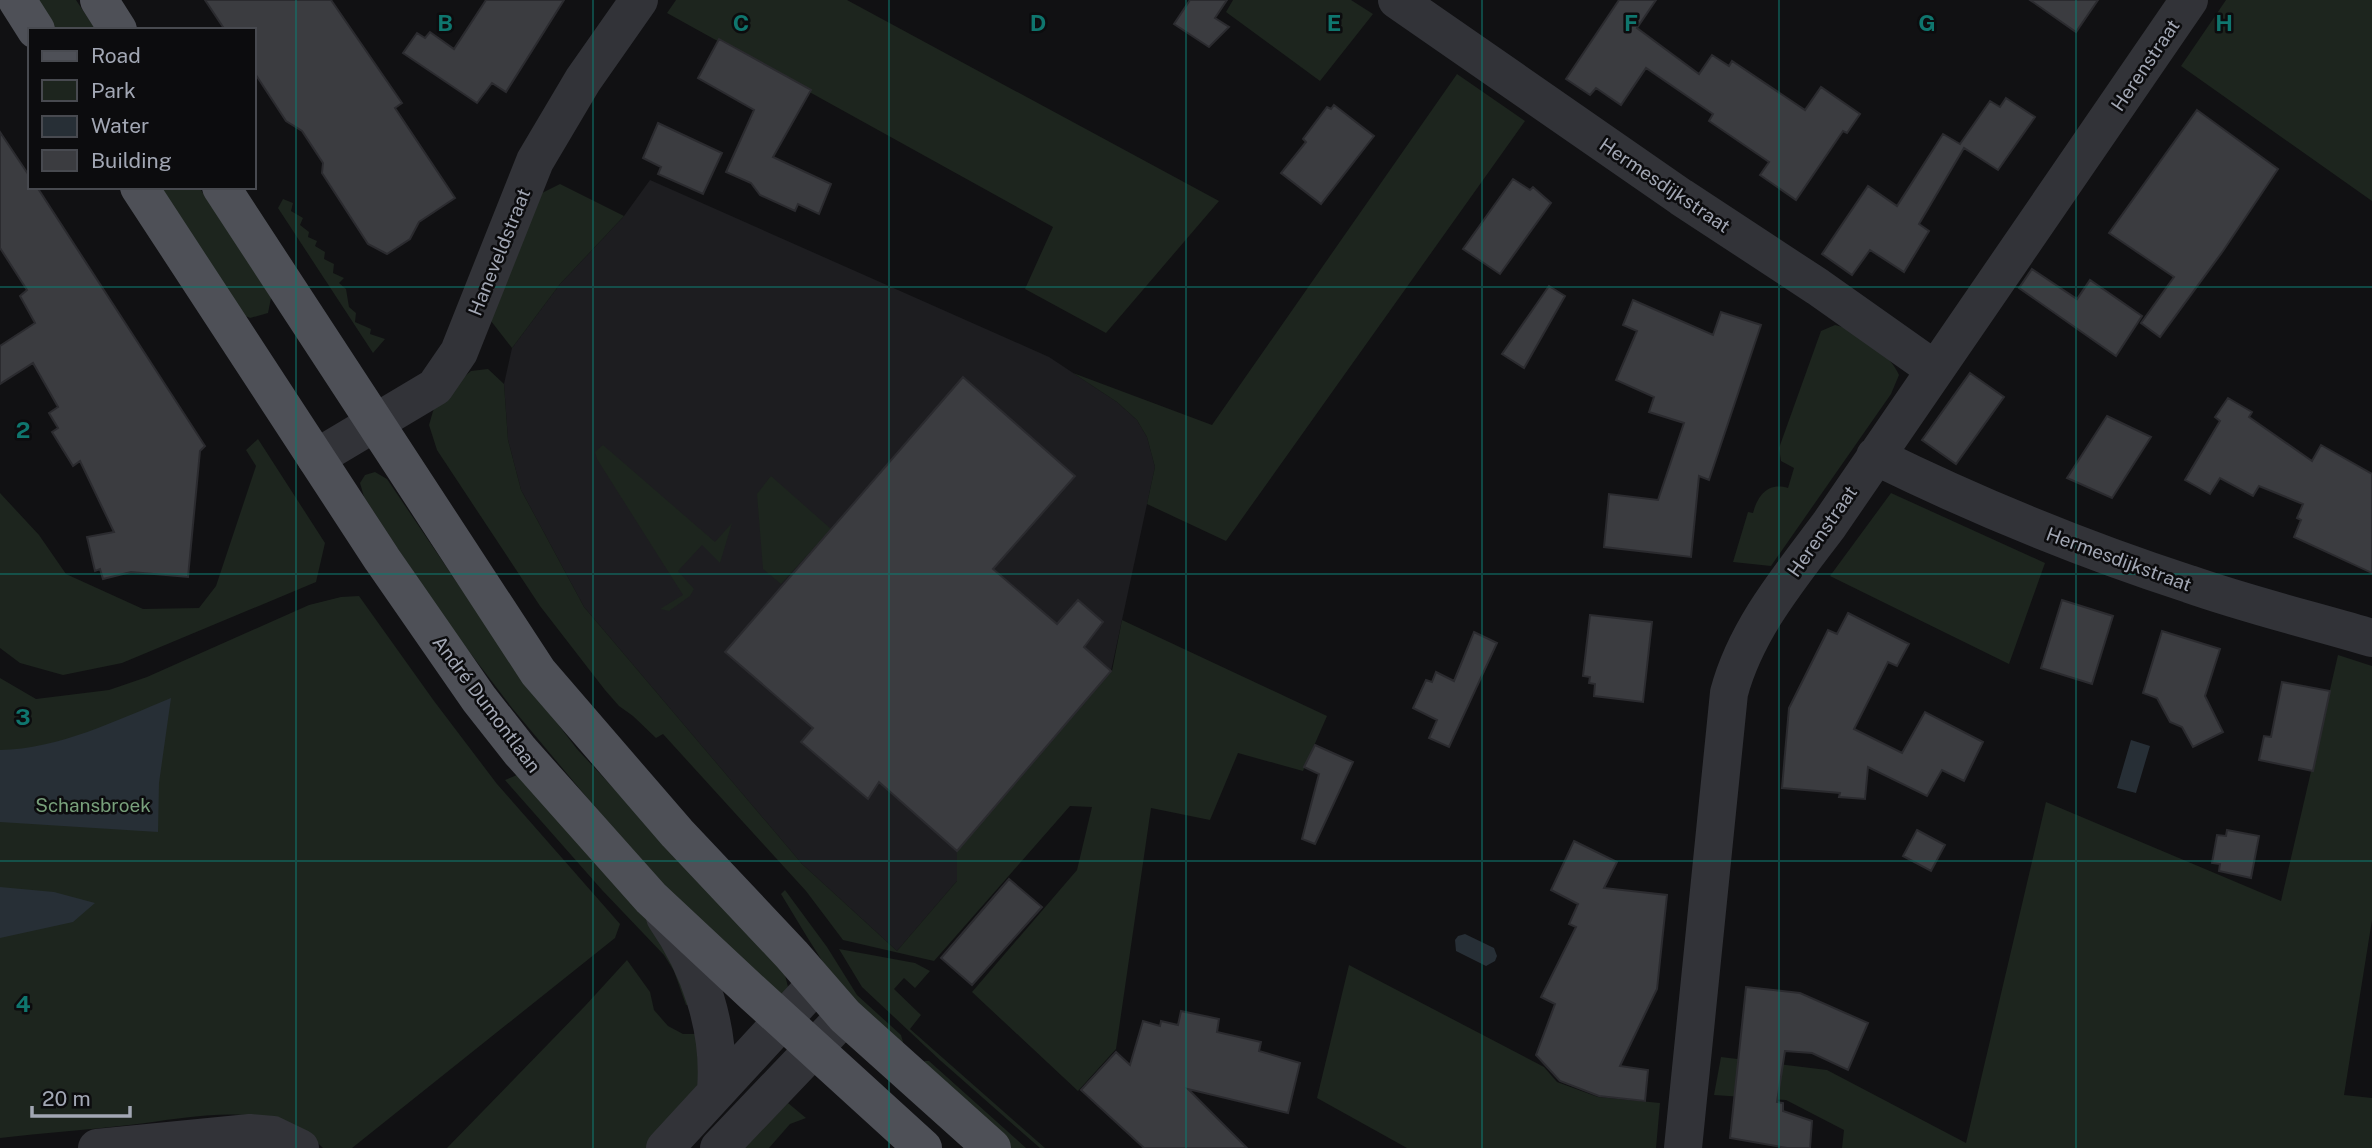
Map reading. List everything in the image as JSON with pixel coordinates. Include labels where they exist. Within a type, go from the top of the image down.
[{"type":"main road","points":[[17,0],[35,28]]},
{"type":"main road","points":[[99,0],[117,28]]},
{"type":"main road","name":"André Dumontlaan","points":[[140,189],[382,559],[479,699],[520,751],[651,898],[923,1148]]},
{"type":"main road","points":[[221,189],[538,672],[670,825],[845,1016],[992,1148]]},
{"type":"street","name":"Haneveldstraat","points":[[316,458],[435,387],[459,352],[535,161],[583,80],[639,0]]},
{"type":"street","name":"Hermesdijkstraat","points":[[1397,0],[1934,369]]},
{"type":"street","name":"Herenstraat","points":[[1683,1148],[1729,693],[1735,669],[1770,604],[1829,525],[2189,0]]},
{"type":"street","name":"Hermesdijkstraat","points":[[1875,456],[2064,540],[2190,585],[2372,638]]},
{"type":"street","points":[[651,898],[683,943],[700,983],[711,1023],[718,1068],[716,1090]]},
{"type":"street","points":[[665,1148],[816,984]]},
{"type":"street","points":[[719,1148],[845,1016]]},
{"type":"street","points":[[97,1148],[250,1133],[272,1135],[300,1148]]},
{"type":"shaded area","points":[[650,180],[1049,357],[1117,402],[1137,420],[1147,437],[1155,467],[1111,671],[957,850],[957,881],[897,951],[802,864],[584,607],[521,490],[508,440],[504,384],[512,348],[560,284],[624,216]]},
{"type":"green space","points":[[36,0],[76,0],[95,28],[54,28]]},
{"type":"green space","points":[[676,0],[847,0],[1219,201],[1106,333],[1025,289],[1053,227],[667,13]]},
{"type":"green space","points":[[1233,0],[1351,0],[1373,14],[1320,81],[1226,12]]},
{"type":"green space","points":[[2226,0],[2372,0],[2372,201],[2181,66]]},
{"type":"green space","points":[[1457,74],[1525,121],[1226,541],[1147,504],[1155,467],[1147,437],[1137,420],[1117,402],[1073,373],[1212,425]]},
{"type":"green space","points":[[560,184],[624,216],[560,284],[512,348],[491,321],[540,194]]},
{"type":"green space","points":[[158,189],[200,189],[271,298],[268,313],[250,318],[237,312]]},
{"type":"green space","points":[[283,199],[293,203],[291,211],[303,218],[300,225],[309,232],[308,237],[317,241],[315,246],[325,252],[324,259],[334,264],[333,273],[344,278],[339,283],[346,289],[349,307],[356,313],[355,322],[371,329],[370,334],[385,339],[373,353],[278,208]]},
{"type":"green space","points":[[1835,325],[1862,337],[1889,359],[1899,375],[1891,394],[1771,566],[1733,562],[1748,512],[1753,513],[1765,491],[1775,487],[1788,488],[1794,468],[1781,461],[1779,448],[1821,331]]},
{"type":"green space","points":[[488,369],[504,384],[508,440],[521,490],[584,607],[802,864],[897,951],[957,881],[957,851],[1112,671],[1122,620],[1327,716],[1303,771],[1238,753],[1210,820],[1151,808],[1116,1049],[1078,1091],[972,992],[1077,870],[1092,807],[1070,806],[934,961],[843,940],[806,891],[663,734],[656,738],[605,690],[540,606],[437,450],[429,425],[436,401],[471,371]]},
{"type":"green space","points":[[258,439],[325,543],[316,582],[122,663],[63,675],[20,663],[0,648],[0,493],[39,535],[66,574],[143,609],[199,608],[216,586],[256,466],[246,450]]},
{"type":"green space","points":[[603,445],[715,542],[732,523],[720,563],[702,545],[678,571],[694,589],[690,596],[669,611],[660,609],[683,595],[597,459],[595,452]]},
{"type":"green space","points":[[375,472],[387,479],[512,664],[577,749],[784,971],[789,991],[774,997],[640,861],[512,708],[442,616],[364,497],[360,483],[365,475]]},
{"type":"green space","points":[[771,476],[831,529],[781,584],[763,569],[757,494]]},
{"type":"green space","points":[[1891,493],[2045,563],[2009,664],[1830,576]]},
{"type":"green space","name":"Schansbroek","points":[[359,596],[497,784],[620,924],[615,938],[352,1148],[323,1148],[288,1122],[237,1114],[0,1138],[0,678],[36,699],[109,690],[147,677],[309,605],[341,597]]},
{"type":"green space","points":[[2338,655],[2372,666],[2372,920],[2344,1095],[2372,1098],[2372,1148],[1842,1148],[1844,1130],[1786,1100],[1714,1095],[1721,1057],[1827,1070],[1966,1143],[2046,802],[2281,901]]},
{"type":"green space","points":[[517,775],[672,948],[694,1004],[686,1005],[674,971],[664,955],[602,890],[505,780]]},
{"type":"green space","points":[[785,890],[827,947],[857,995],[901,1035],[903,1042],[899,1048],[836,981],[781,894]]},
{"type":"green space","points":[[839,949],[915,963],[930,971],[915,988],[904,978],[894,989],[921,1015],[910,1029],[1045,1148],[1040,1148],[941,1061],[862,987]]},
{"type":"green space","points":[[627,960],[650,992],[654,1010],[668,1026],[683,1034],[702,1034],[699,1084],[648,1148],[447,1148],[585,1006]]},
{"type":"green space","points":[[1349,965],[1544,1067],[1557,1082],[1598,1097],[1660,1103],[1656,1148],[1407,1148],[1317,1098]]},
{"type":"green space","points":[[929,1061],[1026,1148],[1011,1148],[920,1066]]},
{"type":"green space","points":[[788,1103],[806,1118],[790,1124],[769,1148],[740,1148]]},
{"type":"water","points":[[171,698],[159,783],[158,832],[0,822],[0,750],[44,745],[66,739]]},
{"type":"water","points":[[2131,740],[2150,746],[2136,793],[2117,788]]},
{"type":"water","points":[[0,887],[54,892],[95,903],[73,922],[0,938]]},
{"type":"water","points":[[1465,934],[1494,948],[1497,956],[1495,961],[1486,966],[1456,951],[1455,940]]},
{"type":"building","points":[[205,0],[331,0],[402,103],[395,108],[455,198],[419,222],[410,239],[387,254],[368,244],[322,173],[323,163],[302,131],[286,121],[256,75],[256,28],[224,28]]},
{"type":"building","points":[[486,0],[564,0],[506,92],[492,83],[477,103],[403,53],[417,33],[425,38],[430,32],[454,49]]},
{"type":"building","points":[[1190,0],[1227,0],[1215,18],[1229,27],[1209,47],[1174,24]]},
{"type":"building","points":[[1619,0],[1656,0],[1637,28],[1699,74],[1712,55],[1729,66],[1732,61],[1805,110],[1821,87],[1860,114],[1847,133],[1843,131],[1796,200],[1760,175],[1769,162],[1709,121],[1713,114],[1646,68],[1621,105],[1596,88],[1590,95],[1566,79]]},
{"type":"building","points":[[2030,0],[2098,0],[2076,32]]},
{"type":"building","points":[[719,39],[811,90],[773,157],[831,184],[819,214],[798,204],[795,211],[760,195],[751,183],[726,172],[754,110],[698,78]]},
{"type":"building","points":[[2006,98],[2035,117],[1998,170],[1964,148],[1919,224],[1929,231],[1904,272],[1870,250],[1852,275],[1822,254],[1868,186],[1897,206],[1943,134],[1960,144],[1990,101],[2000,107]]},
{"type":"building","points":[[1334,105],[1374,136],[1321,204],[1281,173],[1306,142],[1303,139],[1327,107],[1331,109]]},
{"type":"building","points":[[2197,110],[2278,169],[2223,251],[2160,337],[2141,323],[2174,277],[2109,233]]},
{"type":"building","points":[[658,123],[722,153],[703,194],[658,174],[661,167],[643,158]]},
{"type":"building","points":[[0,132],[28,174],[28,189],[38,189],[205,446],[200,451],[188,577],[131,572],[103,579],[100,569],[95,571],[87,537],[114,532],[80,461],[73,466],[52,432],[58,428],[49,413],[58,407],[33,363],[0,384],[0,346],[35,323],[20,296],[27,290],[0,248]]},
{"type":"building","points":[[1513,179],[1530,190],[1533,187],[1551,203],[1500,274],[1463,249]]},
{"type":"building","points":[[2032,269],[2077,299],[2090,280],[2142,316],[2116,356],[2019,288]]},
{"type":"building","points":[[1549,286],[1565,296],[1524,368],[1502,354]]},
{"type":"building","points":[[1633,300],[1713,335],[1721,312],[1761,325],[1709,480],[1699,476],[1691,557],[1604,547],[1609,494],[1658,500],[1684,423],[1649,412],[1654,397],[1616,380],[1637,331],[1623,325]]},
{"type":"building","points":[[1970,373],[2004,397],[1956,464],[1922,440]]},
{"type":"building","points":[[963,377],[1075,476],[993,569],[1057,624],[1078,600],[1103,622],[1084,647],[1111,671],[957,851],[879,782],[868,799],[801,742],[813,728],[725,652]]},
{"type":"building","points":[[2228,398],[2252,412],[2249,417],[2312,461],[2321,445],[2372,474],[2372,573],[2294,537],[2301,520],[2297,518],[2303,504],[2259,486],[2253,496],[2220,478],[2210,494],[2185,480],[2220,421],[2215,417]]},
{"type":"building","points":[[2107,416],[2151,437],[2112,498],[2067,478]]},
{"type":"building","points":[[2062,600],[2113,616],[2092,684],[2041,668]]},
{"type":"building","points":[[1848,613],[1909,644],[1897,666],[1888,662],[1854,729],[1902,753],[1925,712],[1983,742],[1964,781],[1942,770],[1927,796],[1868,767],[1865,799],[1839,797],[1840,793],[1782,788],[1789,708],[1828,630],[1837,634]]},
{"type":"building","points":[[1590,615],[1652,622],[1643,702],[1594,696],[1595,684],[1589,683],[1590,677],[1583,676]]},
{"type":"building","points":[[2162,631],[2220,649],[2205,696],[2223,732],[2193,747],[2182,727],[2170,722],[2157,698],[2143,693]]},
{"type":"building","points":[[1474,632],[1497,643],[1449,747],[1429,738],[1437,720],[1413,708],[1426,680],[1432,682],[1436,672],[1454,681]]},
{"type":"building","points":[[2282,682],[2330,691],[2313,771],[2259,760],[2264,736],[2271,737]]},
{"type":"building","points":[[1315,745],[1353,762],[1315,844],[1302,839],[1319,774],[1304,767]]},
{"type":"building","points":[[1917,830],[1945,845],[1931,871],[1903,856]]},
{"type":"building","points":[[2227,830],[2259,836],[2251,878],[2219,871],[2220,864],[2212,863],[2217,835],[2226,836]]},
{"type":"building","points":[[1574,841],[1617,862],[1604,888],[1667,895],[1657,989],[1620,1066],[1648,1070],[1645,1101],[1599,1096],[1560,1081],[1536,1055],[1555,1004],[1541,997],[1576,927],[1569,924],[1578,904],[1551,890]]},
{"type":"building","points":[[1009,879],[1042,907],[972,985],[941,958]]},
{"type":"building","points":[[1746,987],[1800,993],[1868,1023],[1848,1070],[1812,1053],[1785,1051],[1777,1102],[1783,1103],[1783,1111],[1812,1121],[1810,1148],[1787,1148],[1730,1138]]},
{"type":"building","points":[[1181,1011],[1219,1019],[1217,1032],[1261,1042],[1259,1051],[1300,1063],[1288,1113],[1188,1089],[1247,1148],[1144,1148],[1081,1090],[1116,1052],[1130,1065],[1143,1021],[1160,1026],[1161,1021],[1178,1025]]}]
